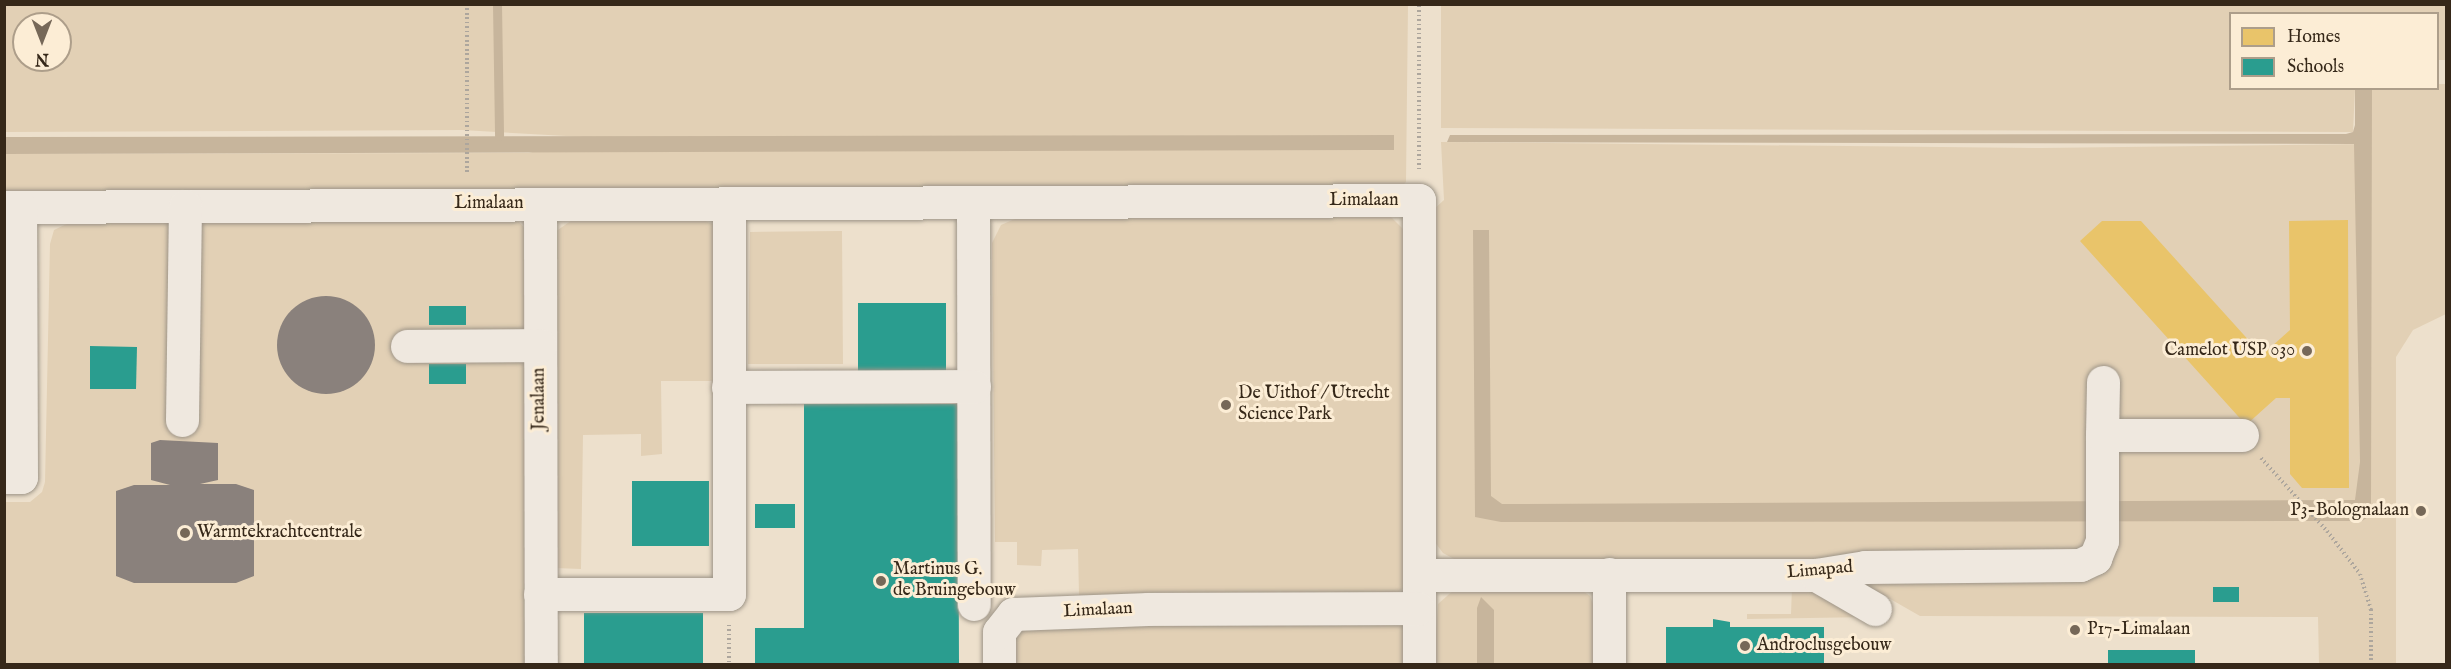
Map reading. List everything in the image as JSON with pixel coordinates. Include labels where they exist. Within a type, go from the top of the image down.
[{"type":"street","name":"Limalaan","points":[[12,207],[1419,200],[1419,664]]},
{"type":"street","points":[[973,202],[974,604]]},
{"type":"street","points":[[540,594],[729,594],[729,203]]},
{"type":"street","name":"Jenalaan","points":[[540,204],[541,664]]},
{"type":"street","points":[[182,420],[185,206]]},
{"type":"street","points":[[4,477],[21,477],[12,207]]},
{"type":"street","points":[[407,346],[540,345]]},
{"type":"street","name":"Limapad","points":[[1419,575],[1816,575],[1865,567],[2080,565],[2100,550],[2103,511],[2103,382]]},
{"type":"street","points":[[728,387],[974,386]]},
{"type":"street","points":[[2102,435],[2242,435]]},
{"type":"street","points":[[1609,574],[1609,664]]},
{"type":"street","points":[[1816,575],[1875,609]]},
{"type":"street","name":"Limalaan","points":[[999,664],[999,632],[1013,614],[1148,609],[1418,608]]},
{"type":"path","points":[[467,4],[467,153]]},
{"type":"path","points":[[1419,4],[1419,200]]},
{"type":"path","points":[[2283,484],[2327,531],[2368,591],[2371,664]]},
{"type":"path","points":[[729,594],[729,664]]},
{"type":"shaded area","points":[[4,5],[1408,5],[1406,182],[1398,191],[5,193],[5,154],[529,153],[584,137],[462,130],[5,132]]},
{"type":"shaded area","points":[[1441,5],[2446,5],[2446,60],[2439,60],[2439,12],[2229,12],[2229,90],[2355,90],[2353,132],[1441,128]]},
{"type":"shaded area","points":[[2439,84],[2446,84],[2446,314],[2413,330],[2396,357],[2396,664],[2319,664],[2318,617],[1920,616],[1822,560],[1456,560],[1443,553],[1434,541],[1433,210],[1444,200],[1441,142],[2041,148],[2369,144],[2372,90],[2439,90]]},
{"type":"shaded area","points":[[2355,90],[2372,90],[2371,515],[2362,521],[1501,522],[1475,517],[1473,230],[1489,230],[1491,496],[1502,504],[2355,500],[2360,462],[2354,144],[1447,142],[1450,135],[2346,134],[2353,132]]},
{"type":"shaded area","points":[[1394,135],[1394,150],[4,154],[5,137]]},
{"type":"shaded area","points":[[1391,217],[1407,233],[1407,585],[1394,596],[1079,595],[1078,549],[1042,550],[1041,566],[1017,565],[1017,542],[995,542],[992,243],[1001,225],[1017,218]]},
{"type":"shaded area","points":[[575,218],[703,220],[715,225],[716,381],[661,381],[662,454],[641,456],[641,434],[583,435],[581,569],[555,568],[555,232]]},
{"type":"shaded area","points":[[75,220],[519,222],[529,233],[530,664],[5,664],[4,502],[30,502],[42,492],[45,482],[50,244],[54,230]]},
{"type":"shaded area","points":[[842,231],[843,364],[748,364],[750,232]]},
{"type":"shaded area","points":[[1792,587],[1821,587],[1870,617],[1747,619],[1747,614],[1791,614]]},
{"type":"shaded area","points":[[1456,588],[1579,588],[1590,596],[1596,613],[1595,664],[1434,664],[1438,604]]},
{"type":"shaded area","points":[[1481,597],[1494,610],[1494,664],[1477,664],[1477,608]]},
{"type":"shaded area","points":[[1398,620],[1407,629],[1407,664],[1009,664],[1009,651],[1021,622]]},
{"type":"building: Homes","name":"Camelot USP 030","points":[[2348,220],[2349,488],[2302,488],[2290,474],[2290,398],[2276,398],[2246,425],[2080,241],[2102,221],[2141,221],[2262,355],[2290,330],[2289,221]]},
{"type":"building: Schools","points":[[858,303],[946,303],[946,379],[858,378]]},
{"type":"building: Schools","points":[[429,306],[466,306],[466,325],[429,325]]},
{"type":"building: Schools","points":[[90,346],[137,347],[136,389],[90,389]]},
{"type":"building: Schools","points":[[429,364],[466,364],[466,384],[429,384]]},
{"type":"building: Schools","name":"Martinus G. de Bruingebouw","points":[[804,404],[958,404],[959,664],[755,664],[755,628],[804,628]]},
{"type":"building: Schools","points":[[632,481],[709,481],[709,546],[632,546]]},
{"type":"building: Schools","points":[[755,504],[795,504],[795,528],[755,528]]},
{"type":"building: Schools","points":[[2213,587],[2239,587],[2239,602],[2213,602]]},
{"type":"building: Schools","points":[[584,613],[703,613],[703,664],[584,664]]},
{"type":"building: Schools","name":"Androclusgebouw","points":[[1713,619],[1730,622],[1730,627],[1824,627],[1824,664],[1666,664],[1666,627],[1713,627]]},
{"type":"building: Schools","points":[[2108,650],[2195,650],[2195,664],[2108,664]]},
{"type":"building: Industry","points":[[316,296],[336,296],[361,310],[372,326],[375,345],[372,364],[361,380],[336,394],[316,394],[299,386],[285,372],[277,355],[277,335],[285,318],[299,304]]},
{"type":"building: Industry","name":"Warmtekrachtcentrale","points":[[160,440],[218,443],[218,480],[200,484],[236,484],[254,490],[254,576],[236,583],[134,583],[116,576],[116,491],[134,485],[170,485],[151,480],[151,443]]},
{"type":"waterway","points":[[497,4],[499,136]]},
{"type":"place","name":"Camelot USP 030","points":[[2307,351]]},
{"type":"place","name":"De Uithof / Utrecht Science Park","points":[[1226,405]]},
{"type":"place","name":"P3-Bolognalaan","points":[[2421,511]]},
{"type":"place","name":"Warmtekrachtcentrale","points":[[185,533]]},
{"type":"place","name":"Martinus G. de Bruingebouw","points":[[881,581]]},
{"type":"place","name":"P17-Limalaan","points":[[2075,630]]},
{"type":"place","name":"Androclusgebouw","points":[[1745,646]]}]
